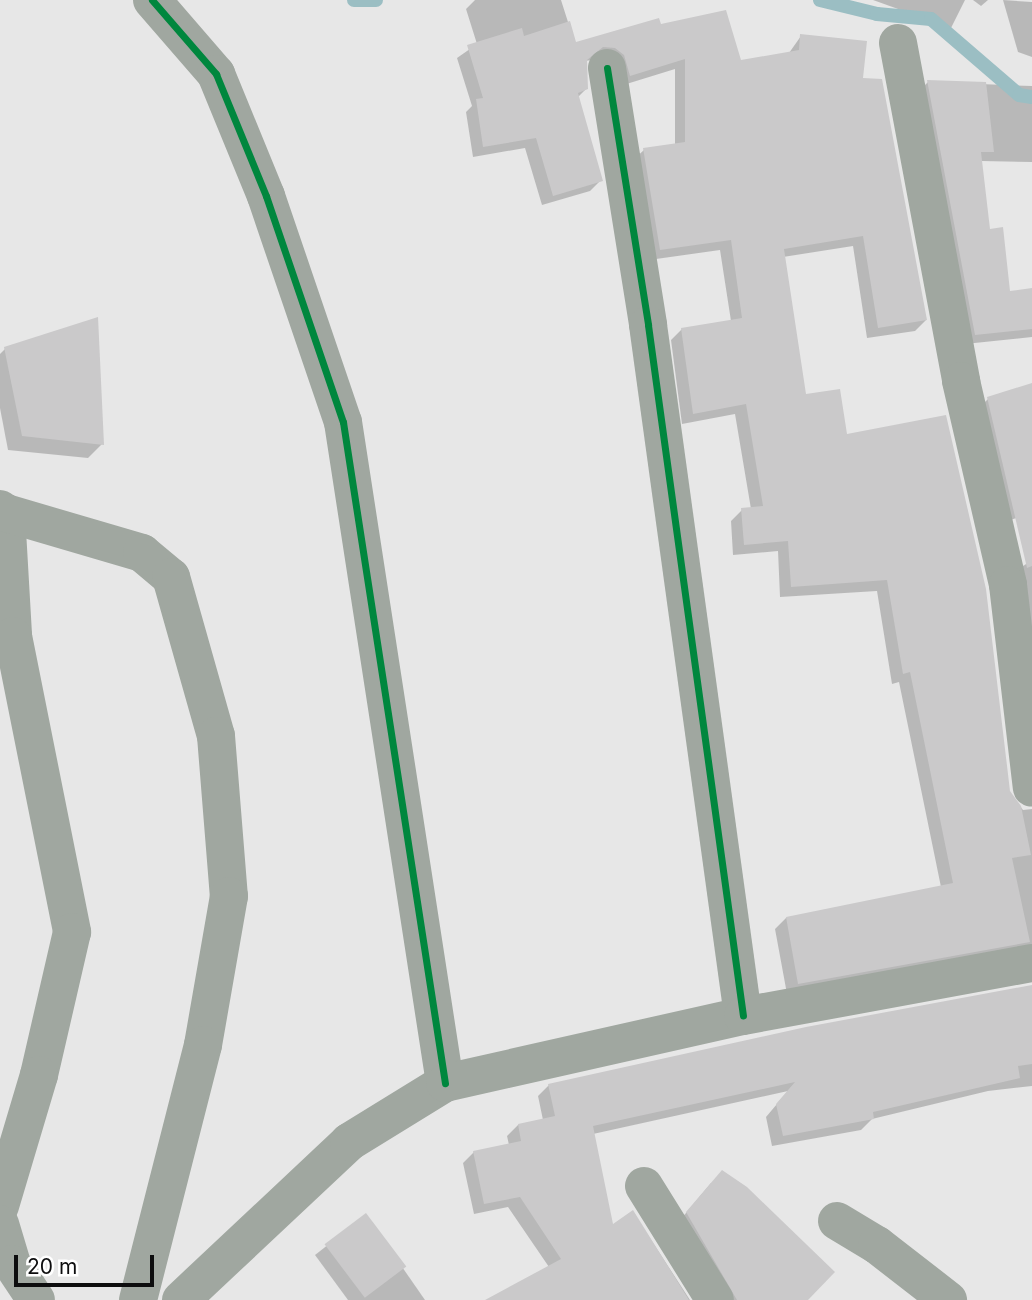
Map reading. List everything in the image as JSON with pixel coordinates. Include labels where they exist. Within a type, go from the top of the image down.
[{"type":"street","points":[[152,0],[216,74],[265,196],[343,422],[445,1083]]},
{"type":"street","points":[[898,43],[961,381],[1008,585],[1032,788]]},
{"type":"street","points":[[607,68],[648,325],[743,1016]]},
{"type":"street","points":[[0,1206],[39,1075],[72,932],[12,636],[3,511],[142,553],[171,577],[216,736],[229,896],[203,1045],[138,1300]]},
{"type":"street","points":[[181,1300],[349,1142],[445,1083],[743,1016],[1032,963]]},
{"type":"street","points":[[644,1186],[715,1300]]},
{"type":"street","points":[[837,1221],[877,1244],[948,1300]]},
{"type":"street","points":[[0,1224],[12,1264],[36,1300]]},
{"type":"building","points":[[726,10],[741,60],[799,50],[800,34],[867,41],[863,78],[882,79],[927,320],[878,328],[863,236],[784,249],[806,394],[840,389],[847,434],[946,415],[986,589],[1010,791],[1021,806],[1031,855],[1012,858],[1030,942],[798,984],[786,917],[953,883],[910,672],[903,674],[887,580],[791,587],[788,541],[744,545],[741,508],[763,506],[746,404],[693,414],[681,328],[742,318],[731,240],[660,250],[643,148],[685,142],[685,59],[630,76],[624,55],[615,48],[603,47],[587,60],[588,89],[578,93],[603,181],[553,196],[536,138],[483,147],[476,99],[483,98],[467,45],[522,28],[524,36],[570,21],[576,42],[659,18],[661,24]]},
{"type":"building","points":[[927,80],[986,82],[994,152],[981,152],[990,229],[1003,227],[1010,291],[1032,288],[1032,329],[975,335]]},
{"type":"building","points":[[98,317],[104,445],[22,436],[4,347]]},
{"type":"building","points":[[1032,383],[1032,566],[1027,568],[987,397]]},
{"type":"building","points":[[1032,985],[1032,1064],[1018,1066],[1020,1078],[873,1112],[874,1119],[783,1136],[776,1104],[795,1082],[593,1126],[613,1224],[633,1210],[689,1300],[485,1300],[561,1259],[520,1197],[484,1204],[473,1151],[521,1141],[518,1124],[555,1116],[548,1084],[806,1027]]},
{"type":"building","points":[[722,1170],[747,1187],[835,1272],[808,1300],[737,1300],[686,1212]]},
{"type":"building","points":[[366,1213],[406,1267],[365,1298],[324,1244]]},
{"type":"waterway","points":[[354,0],[376,0]]},
{"type":"waterway","points":[[820,0],[877,14],[931,19],[1019,95],[1032,97]]},
{"type":"cycle path","points":[[152,0],[216,74],[266,196],[343,422],[445,1083]]},
{"type":"cycle path","points":[[607,68],[648,325],[743,1016]]}]
